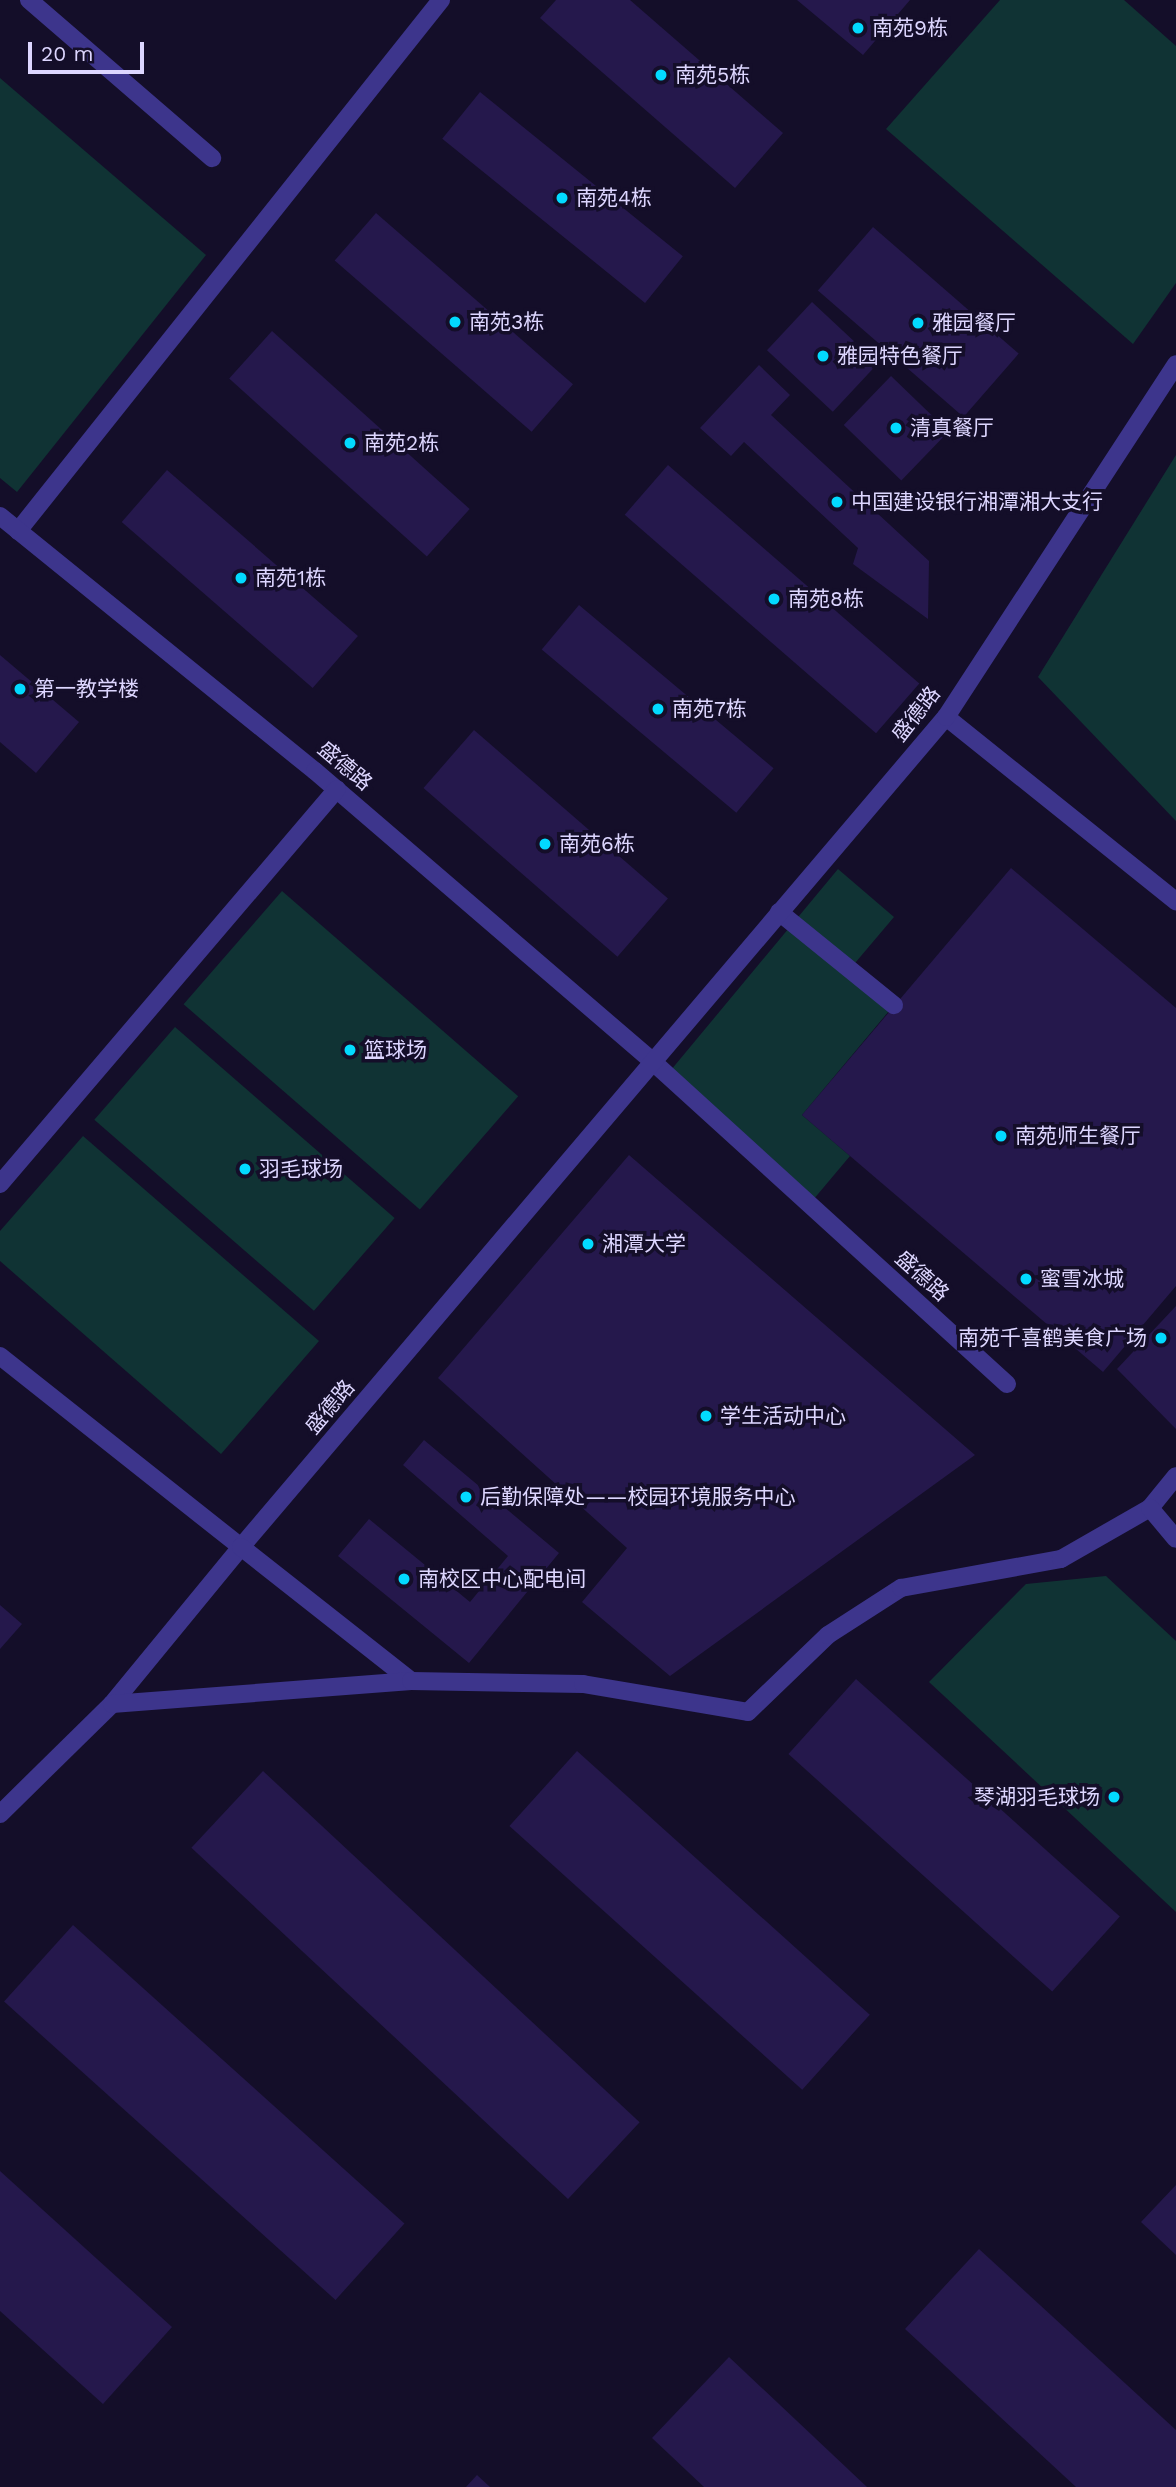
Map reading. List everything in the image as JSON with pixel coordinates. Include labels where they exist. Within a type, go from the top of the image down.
[{"type":"street","points":[[29,0],[212,158]]},
{"type":"street","points":[[18,531],[441,0]]},
{"type":"street","name":"盛德路","points":[[0,1814],[112,1704],[241,1547],[946,717],[1176,365]]},
{"type":"street","name":"盛德路","points":[[0,516],[337,789],[652,1061],[1007,1384]]},
{"type":"street","points":[[946,717],[1176,901]]},
{"type":"street","points":[[0,1184],[337,789]]},
{"type":"street","points":[[779,912],[894,1005]]},
{"type":"street","points":[[0,1356],[411,1681]]},
{"type":"street","points":[[112,1704],[411,1681],[583,1684],[748,1712],[828,1635],[901,1588],[1061,1559],[1150,1508],[1176,1476]]},
{"type":"street","points":[[1150,1508],[1176,1539]]},
{"type":"green space","points":[[1000,0],[1124,0],[1176,46],[1176,283],[1133,344],[886,129]]},
{"type":"green space","points":[[0,78],[206,255],[17,492],[0,478]]},
{"type":"green space","points":[[1176,455],[1176,821],[1038,677]]},
{"type":"green space","points":[[838,869],[894,917],[850,969],[894,1005],[802,1115],[850,1156],[813,1200],[671,1070]]},
{"type":"green space","name":"篮球场","points":[[282,891],[518,1096],[420,1210],[184,1004]]},
{"type":"green space","name":"羽毛球场","points":[[175,1027],[395,1218],[314,1311],[94,1120]]},
{"type":"green space","points":[[83,1136],[319,1341],[221,1454],[0,1261],[0,1231]]},
{"type":"green space","name":"琴湖羽毛球场","points":[[1106,1576],[1176,1641],[1176,1912],[929,1682],[1026,1584]]},
{"type":"building","name":"南苑5栋","points":[[556,0],[630,0],[783,133],[735,188],[540,18]]},
{"type":"building","name":"南苑9栋","points":[[797,0],[910,0],[863,55]]},
{"type":"building","name":"南苑4栋","points":[[480,92],[683,256],[645,303],[442,139]]},
{"type":"building","name":"南苑3栋","points":[[376,213],[573,384],[532,432],[335,261]]},
{"type":"building","name":"雅园餐厅","points":[[873,227],[1019,354],[964,417],[818,290]]},
{"type":"building","name":"雅园特色餐厅","points":[[812,302],[878,363],[833,412],[767,350]]},
{"type":"building","name":"南苑2栋","points":[[272,331],[470,509],[427,557],[229,379]]},
{"type":"building","name":"中国建设银行湘潭湘大支行","points":[[759,365],[790,395],[771,415],[929,561],[928,619],[853,564],[858,548],[744,442],[731,456],[700,428]]},
{"type":"building","name":"清真餐厅","points":[[891,376],[949,432],[901,480],[844,425]]},
{"type":"building","name":"南苑8栋","points":[[668,465],[919,683],[876,733],[625,515]]},
{"type":"building","name":"南苑1栋","points":[[167,470],[358,636],[313,688],[122,522]]},
{"type":"building","name":"南苑7栋","points":[[579,605],[774,768],[736,813],[542,649]]},
{"type":"building","name":"第一教学楼","points":[[0,655],[79,722],[36,773],[0,742]]},
{"type":"building","name":"南苑6栋","points":[[474,730],[668,899],[617,957],[423,788]]},
{"type":"building","name":"南苑师生餐厅","points":[[1011,868],[1176,1008],[1176,1286],[1103,1372],[802,1115]]},
{"type":"building","name":"学生活动中心","points":[[629,1155],[975,1455],[670,1676],[582,1602],[627,1548],[438,1378]]},
{"type":"building","name":"南苑千喜鹤美食广场","points":[[1176,1306],[1176,1429],[1117,1369]]},
{"type":"building","name":"南校区中心配电间","points":[[424,1440],[559,1553],[469,1663],[338,1556],[369,1519],[470,1602],[508,1556],[403,1465]]},
{"type":"building","points":[[0,1605],[22,1624],[0,1649]]},
{"type":"building","points":[[856,1679],[1120,1917],[1052,1992],[788,1754]]},
{"type":"building","points":[[577,1751],[870,2015],[802,2090],[509,1826]]},
{"type":"building","points":[[263,1771],[640,2122],[568,2199],[191,1848]]},
{"type":"building","points":[[73,1925],[404,2223],[336,2300],[4,2002]]},
{"type":"building","points":[[0,2171],[172,2327],[103,2404],[0,2311]]},
{"type":"building","points":[[1176,2185],[1176,2255],[1141,2222]]},
{"type":"building","points":[[979,2249],[1176,2430],[1176,2487],[1076,2487],[905,2329]]},
{"type":"building","points":[[729,2357],[867,2487],[704,2487],[652,2438]]},
{"type":"building","points":[[477,2475],[490,2487],[466,2487]]},
{"type":"place","name":"南苑9栋","points":[[858,28]]},
{"type":"place","name":"南苑5栋","points":[[661,75]]},
{"type":"place","name":"南苑4栋","points":[[562,198]]},
{"type":"place","name":"南苑3栋","points":[[455,322]]},
{"type":"place","name":"雅园餐厅","points":[[918,323]]},
{"type":"place","name":"雅园特色餐厅","points":[[823,356]]},
{"type":"place","name":"清真餐厅","points":[[896,428]]},
{"type":"place","name":"南苑2栋","points":[[350,443]]},
{"type":"place","name":"中国建设银行湘潭湘大支行","points":[[837,502]]},
{"type":"place","name":"南苑1栋","points":[[241,578]]},
{"type":"place","name":"南苑8栋","points":[[774,599]]},
{"type":"place","name":"第一教学楼","points":[[20,689]]},
{"type":"place","name":"南苑7栋","points":[[658,709]]},
{"type":"place","name":"南苑6栋","points":[[545,844]]},
{"type":"place","name":"篮球场","points":[[350,1050]]},
{"type":"place","name":"南苑师生餐厅","points":[[1001,1136]]},
{"type":"place","name":"羽毛球场","points":[[245,1169]]},
{"type":"place","name":"湘潭大学","points":[[588,1244]]},
{"type":"place","name":"蜜雪冰城","points":[[1026,1279]]},
{"type":"place","name":"南苑千喜鹤美食广场","points":[[1161,1338]]},
{"type":"place","name":"学生活动中心","points":[[706,1416]]},
{"type":"place","name":"后勤保障处——校园环境服务中心","points":[[466,1497]]},
{"type":"place","name":"南校区中心配电间","points":[[404,1579]]},
{"type":"place","name":"琴湖羽毛球场","points":[[1114,1797]]}]
